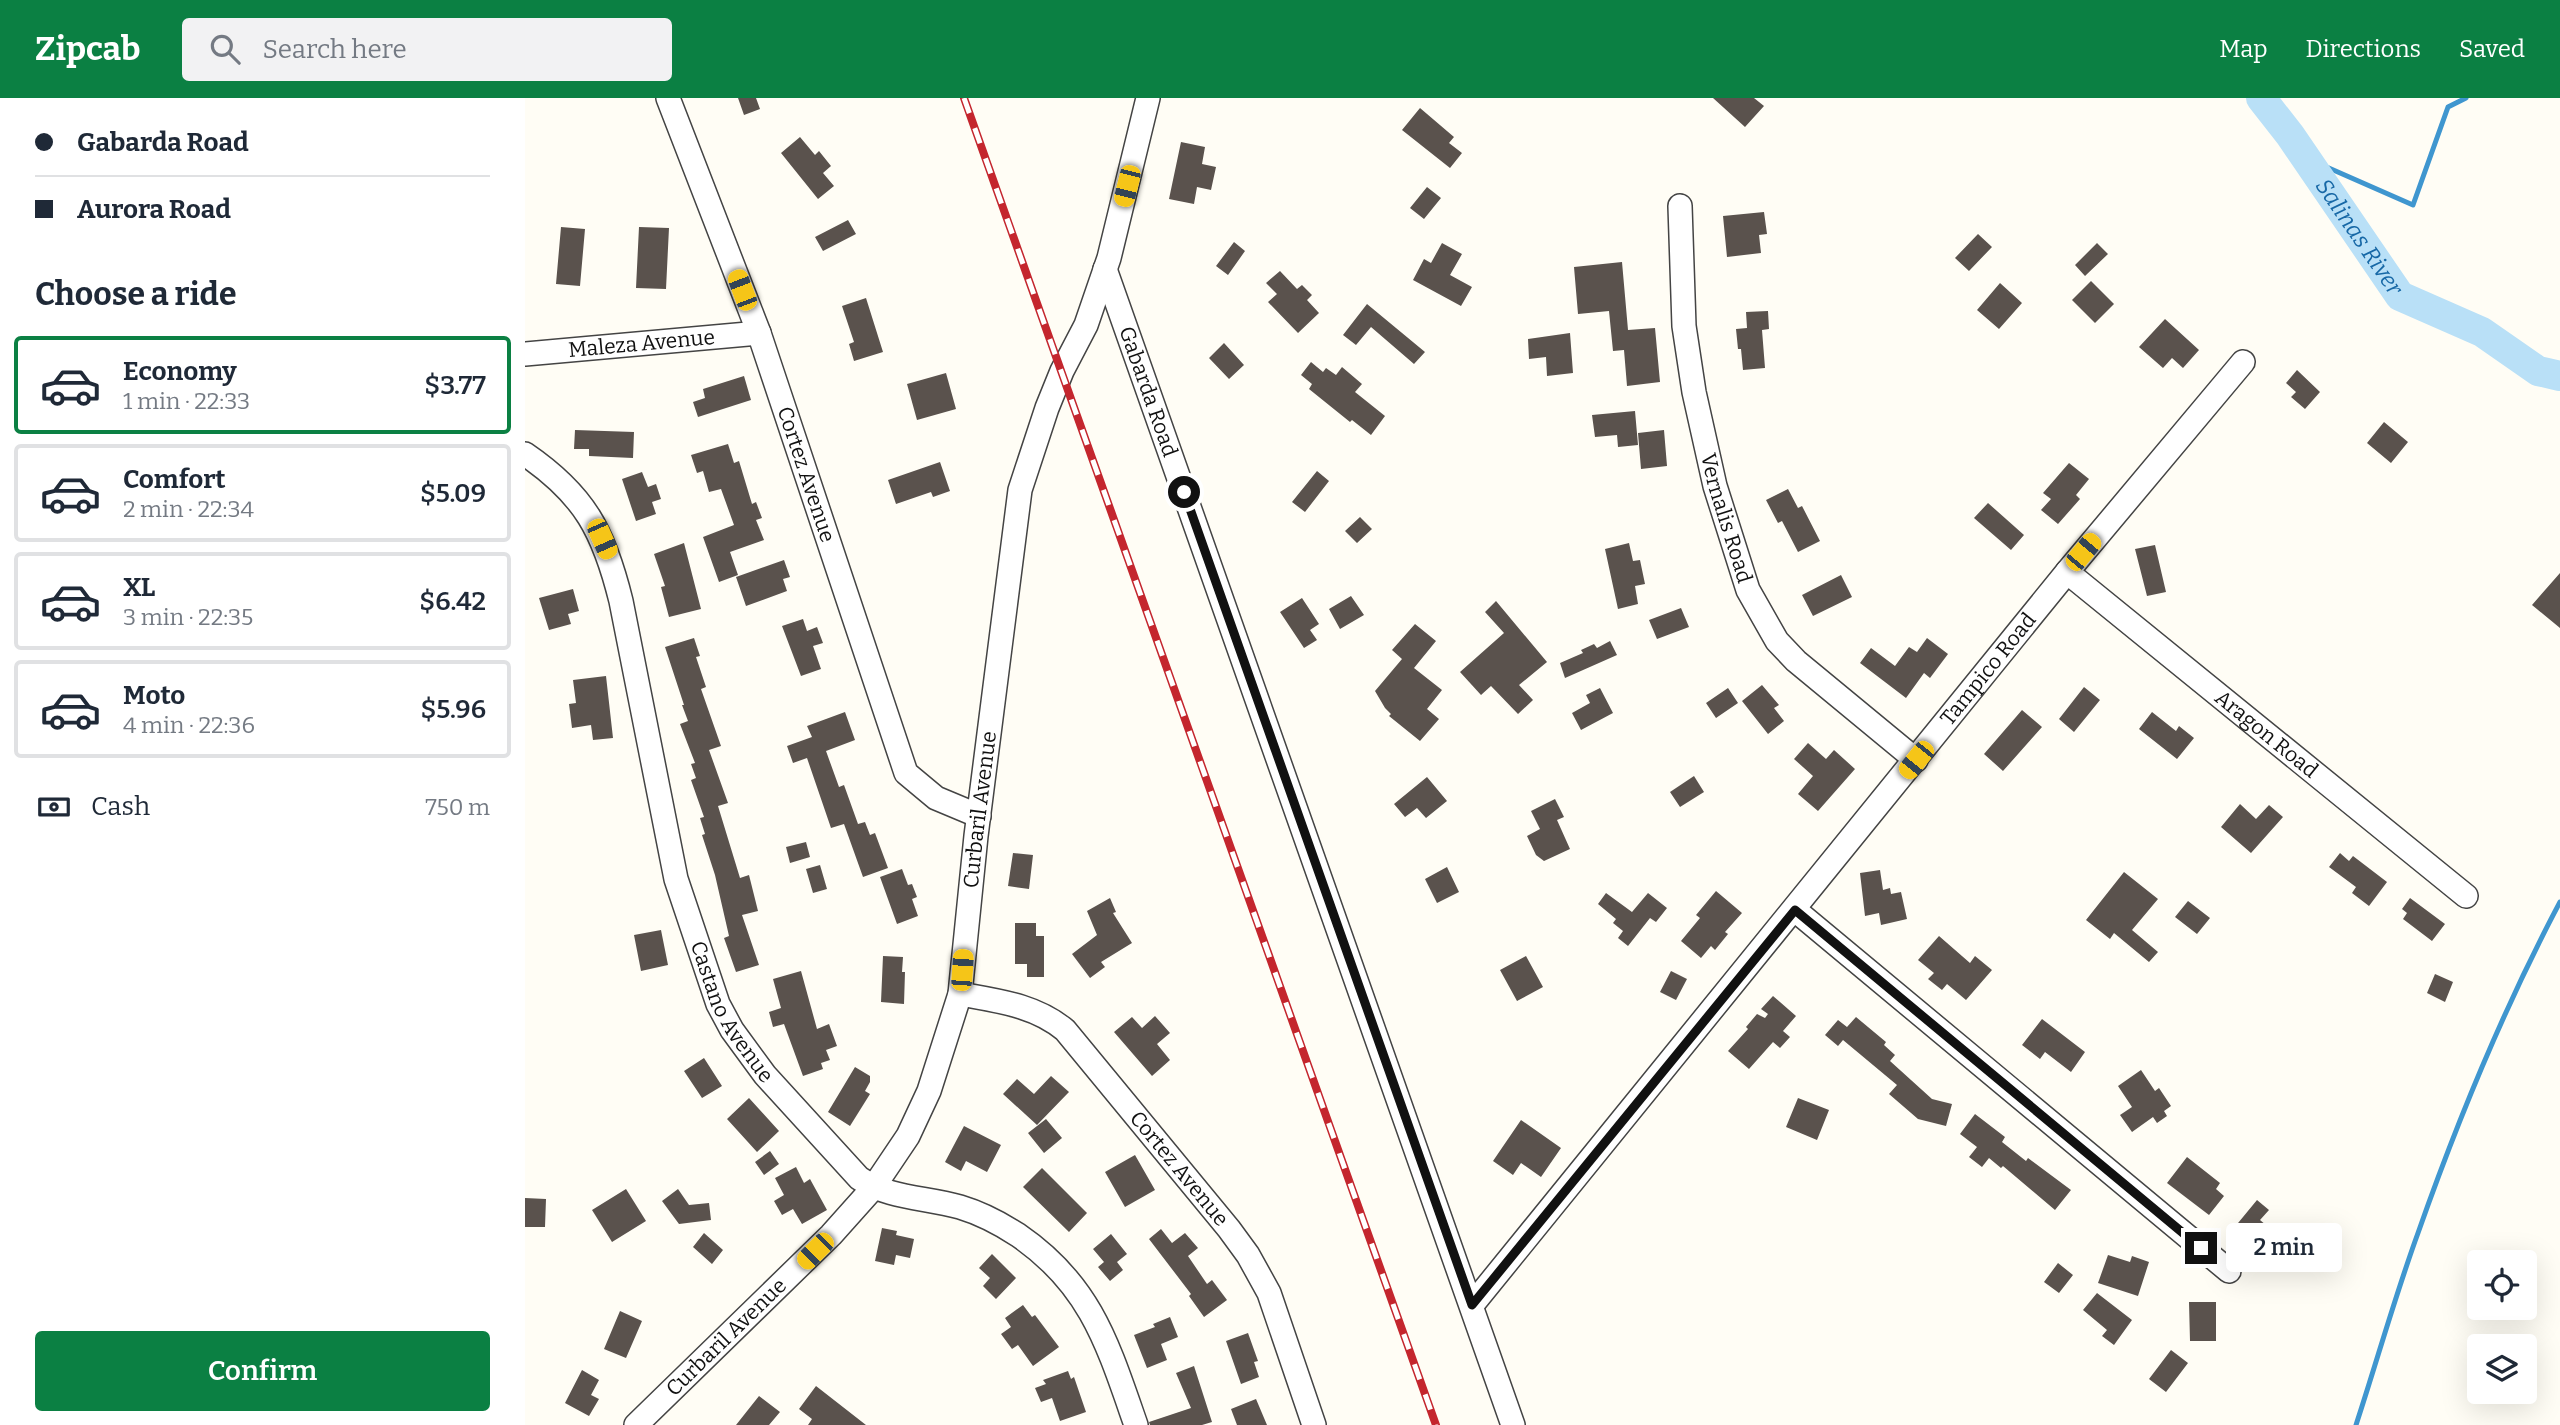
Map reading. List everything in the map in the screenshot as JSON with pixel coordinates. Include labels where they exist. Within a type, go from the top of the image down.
[{"type":"street","name":"Cortez Avenue","points":[[668,98],[759,333],[906,773],[936,798],[979,816]]},
{"type":"street","name":"Curbaril Avenue","points":[[636,1425],[831,1235],[873,1188],[908,1136],[929,1091],[960,994],[979,816],[1020,490],[1047,408],[1086,324],[1105,269],[1148,98]]},
{"type":"street","name":"Vernalis Road","points":[[1680,206],[1684,326],[1694,392],[1715,486],[1748,590],[1777,641],[1795,661],[1916,760]]},
{"type":"street","name":"Gabarda Road","points":[[1105,269],[1513,1425]]},
{"type":"street","name":"Maleza Avenue","points":[[525,354],[759,333]]},
{"type":"street","name":"Tampico Road","points":[[1472,1305],[2067,572],[2242,362]]},
{"type":"street","name":"Castano Avenue","points":[[525,454],[551,471],[568,487],[593,521],[611,558],[676,879],[718,1004],[732,1030],[765,1074],[859,1178],[873,1188],[962,1208],[1002,1225],[1039,1249],[1070,1280],[1093,1315],[1111,1353],[1136,1425]]},
{"type":"street","name":"Aragon Road","points":[[2067,572],[2466,896]]},
{"type":"street","points":[[1795,910],[2229,1271]]},
{"type":"street","name":"Cortez Avenue","points":[[960,994],[1025,1007],[1051,1018],[1065,1030],[1221,1218],[1248,1255],[1269,1293],[1314,1425]]},
{"type":"building","points":[[738,98],[756,98],[760,109],[744,115]]},
{"type":"building","points":[[1713,98],[1754,98],[1764,106],[1745,127]]},
{"type":"building","points":[[1420,108],[1454,137],[1449,143],[1462,153],[1450,168],[1402,130]]},
{"type":"building","points":[[800,137],[815,155],[819,151],[831,166],[823,173],[834,186],[818,199],[781,153]]},
{"type":"building","points":[[1181,142],[1205,147],[1202,164],[1216,167],[1211,190],[1197,187],[1194,204],[1169,199]]},
{"type":"building","points":[[1427,187],[1441,198],[1424,219],[1410,208]]},
{"type":"building","points":[[1764,212],[1767,234],[1759,235],[1761,253],[1727,257],[1723,216]]},
{"type":"building","points":[[848,220],[856,234],[823,251],[815,237]]},
{"type":"building","points":[[561,227],[585,229],[580,286],[556,284]]},
{"type":"building","points":[[639,227],[669,228],[666,289],[636,288]]},
{"type":"building","points":[[1978,234],[1992,247],[1969,271],[1955,258]]},
{"type":"building","points":[[1234,242],[1245,251],[1228,275],[1216,266]]},
{"type":"building","points":[[1442,243],[1462,254],[1450,275],[1472,287],[1461,306],[1413,280],[1424,259],[1431,263]]},
{"type":"building","points":[[2097,243],[2108,254],[2085,276],[2075,265]]},
{"type":"building","points":[[1622,262],[1628,330],[1655,328],[1660,382],[1627,386],[1624,350],[1613,351],[1609,311],[1578,314],[1574,267]]},
{"type":"building","points":[[1280,271],[1297,289],[1302,285],[1312,295],[1307,300],[1319,313],[1298,333],[1268,302],[1277,294],[1266,283]]},
{"type":"building","points":[[2091,281],[2114,304],[2095,323],[2072,300]]},
{"type":"building","points":[[2000,283],[2022,303],[1999,329],[1977,310]]},
{"type":"building","points":[[866,298],[883,352],[854,361],[849,344],[854,342],[842,306]]},
{"type":"building","points":[[1367,304],[1425,352],[1414,364],[1371,327],[1356,345],[1343,335]]},
{"type":"building","points":[[1768,311],[1769,329],[1762,330],[1765,368],[1743,370],[1736,329],[1747,328],[1746,312]]},
{"type":"building","points":[[2165,319],[2199,350],[2183,368],[2172,358],[2163,368],[2139,347]]},
{"type":"building","points":[[1570,333],[1573,373],[1547,376],[1546,357],[1529,359],[1528,339]]},
{"type":"building","points":[[1224,343],[1244,365],[1229,379],[1209,358]]},
{"type":"building","points":[[1311,362],[1323,372],[1326,368],[1336,375],[1342,367],[1362,384],[1355,392],[1385,416],[1371,435],[1309,389],[1312,384],[1301,375]]},
{"type":"building","points":[[2297,370],[2320,392],[2305,409],[2291,397],[2296,392],[2286,383]]},
{"type":"building","points":[[946,373],[956,409],[917,420],[907,384]]},
{"type":"building","points":[[744,376],[751,400],[698,417],[693,402],[705,398],[703,389]]},
{"type":"building","points":[[1635,411],[1638,445],[1618,447],[1617,435],[1595,437],[1592,415]]},
{"type":"building","points":[[2384,422],[2408,442],[2391,463],[2367,443]]},
{"type":"building","points":[[575,430],[634,432],[633,458],[589,456],[589,449],[574,449]]},
{"type":"building","points":[[1664,430],[1667,466],[1641,469],[1638,433]]},
{"type":"building","points":[[728,444],[734,463],[739,461],[752,504],[756,502],[762,518],[756,520],[764,540],[730,552],[738,575],[719,582],[703,537],[734,525],[721,489],[709,492],[703,471],[697,473],[691,455]]},
{"type":"building","points":[[940,462],[950,491],[933,497],[931,492],[896,504],[888,480]]},
{"type":"building","points":[[2069,463],[2089,479],[2076,495],[2080,499],[2058,524],[2041,510],[2051,499],[2043,493]]},
{"type":"building","points":[[1317,471],[1329,481],[1305,512],[1292,502]]},
{"type":"building","points":[[642,472],[648,487],[656,484],[661,499],[652,502],[656,514],[636,521],[622,479]]},
{"type":"building","points":[[1788,489],[1798,508],[1802,506],[1820,541],[1798,552],[1782,521],[1778,523],[1766,500]]},
{"type":"building","points":[[1988,503],[2024,535],[2011,550],[1974,518]]},
{"type":"building","points":[[1360,517],[1372,529],[1357,543],[1345,531]]},
{"type":"building","points":[[684,543],[701,609],[669,617],[661,587],[665,586],[654,554]]},
{"type":"building","points":[[1629,543],[1633,561],[1640,560],[1645,584],[1635,586],[1638,604],[1618,609],[1605,549]]},
{"type":"building","points":[[2155,545],[2166,592],[2147,596],[2135,549]]},
{"type":"building","points":[[784,560],[790,577],[783,579],[787,591],[746,606],[736,577]]},
{"type":"building","points":[[2560,573],[2560,628],[2532,605]]},
{"type":"building","points":[[1841,575],[1852,597],[1813,616],[1802,595]]},
{"type":"building","points":[[573,589],[579,611],[568,614],[571,624],[549,630],[539,598]]},
{"type":"building","points":[[1351,596],[1364,615],[1340,629],[1329,609]]},
{"type":"building","points":[[1302,598],[1319,624],[1310,630],[1317,640],[1304,648],[1280,612]]},
{"type":"building","points":[[1496,601],[1547,662],[1519,685],[1533,700],[1518,714],[1491,686],[1481,695],[1460,672],[1504,633],[1485,612]]},
{"type":"building","points":[[1681,608],[1689,627],[1657,639],[1649,620]]},
{"type":"building","points":[[803,619],[807,631],[817,627],[823,643],[813,646],[821,669],[801,676],[782,626]]},
{"type":"building","points":[[1415,624],[1436,641],[1414,668],[1442,690],[1427,709],[1439,719],[1420,741],[1389,716],[1391,714],[1375,691],[1402,659],[1392,650]]},
{"type":"building","points":[[694,638],[700,656],[696,657],[706,687],[701,689],[721,746],[709,750],[728,803],[718,806],[740,878],[749,875],[758,911],[742,915],[759,965],[736,972],[724,938],[729,936],[715,875],[702,835],[705,834],[700,818],[704,817],[691,780],[696,778],[691,764],[695,763],[680,724],[688,721],[665,647]]},
{"type":"building","points":[[1927,638],[1948,654],[1930,678],[1924,673],[1906,698],[1860,663],[1871,648],[1895,666],[1909,647],[1917,652]]},
{"type":"building","points":[[1610,641],[1617,655],[1565,678],[1560,663],[1583,653],[1581,650],[1594,644],[1597,648]]},
{"type":"building","points":[[606,676],[613,738],[593,740],[591,725],[572,728],[569,704],[576,703],[573,680]]},
{"type":"building","points":[[1762,685],[1779,705],[1774,708],[1784,721],[1768,734],[1742,701]]},
{"type":"building","points":[[2084,687],[2100,700],[2074,732],[2059,719]]},
{"type":"building","points":[[1600,688],[1613,713],[1581,730],[1572,713],[1590,703],[1586,695]]},
{"type":"building","points":[[1728,688],[1738,703],[1716,718],[1706,703]]},
{"type":"building","points":[[2022,710],[2042,727],[2003,771],[1984,754]]},
{"type":"building","points":[[845,712],[855,740],[826,751],[839,787],[844,785],[858,824],[865,822],[870,835],[875,833],[888,868],[863,877],[844,824],[831,828],[807,758],[793,763],[787,746],[812,737],[807,726]]},
{"type":"building","points":[[2152,712],[2176,731],[2179,726],[2194,738],[2177,759],[2139,729]]},
{"type":"building","points":[[1808,743],[1826,759],[1834,750],[1855,769],[1818,811],[1798,794],[1813,776],[1794,759]]},
{"type":"building","points":[[1694,776],[1704,792],[1680,807],[1670,792]]},
{"type":"building","points":[[1427,777],[1447,801],[1426,818],[1417,808],[1405,817],[1394,804]]},
{"type":"building","points":[[1555,799],[1564,817],[1557,820],[1570,849],[1544,861],[1536,855],[1527,836],[1540,829],[1531,811]]},
{"type":"building","points":[[2240,804],[2256,819],[2269,805],[2283,817],[2251,853],[2221,827]]},
{"type":"building","points":[[806,842],[810,857],[790,863],[786,847]]},
{"type":"building","points":[[1013,853],[1033,855],[1029,889],[1008,886]]},
{"type":"building","points":[[2340,853],[2349,861],[2353,856],[2387,882],[2369,906],[2352,893],[2356,887],[2329,867]]},
{"type":"building","points":[[820,865],[827,889],[813,893],[806,869]]},
{"type":"building","points":[[1447,867],[1459,892],[1437,903],[1425,879]]},
{"type":"building","points":[[902,869],[908,885],[912,884],[917,897],[912,899],[918,916],[897,924],[880,877]]},
{"type":"building","points":[[1880,870],[1883,890],[1890,888],[1891,894],[1901,892],[1907,919],[1881,925],[1879,913],[1865,916],[1860,873]]},
{"type":"building","points":[[2124,872],[2158,899],[2132,930],[2158,952],[2149,962],[2114,933],[2110,939],[2086,920]]},
{"type":"building","points":[[1716,891],[1742,913],[1725,932],[1728,934],[1715,950],[1711,946],[1701,958],[1681,941],[1700,918],[1696,915]]},
{"type":"building","points":[[1606,893],[1632,912],[1648,893],[1667,908],[1656,922],[1650,918],[1628,946],[1618,938],[1623,931],[1613,923],[1616,919],[1598,904]]},
{"type":"building","points":[[1110,898],[1116,912],[1113,913],[1132,943],[1101,962],[1105,967],[1090,978],[1072,954],[1097,935],[1087,911]]},
{"type":"building","points":[[2410,898],[2445,924],[2432,941],[2403,919],[2407,913],[2402,909]]},
{"type":"building","points":[[2188,901],[2210,918],[2197,934],[2175,917]]},
{"type":"building","points":[[1015,923],[1036,923],[1036,936],[1044,936],[1044,977],[1027,977],[1027,964],[1015,964]]},
{"type":"building","points":[[661,930],[668,965],[641,971],[634,935]]},
{"type":"building","points":[[1939,936],[1970,963],[1975,956],[1992,970],[1966,1000],[1947,984],[1942,990],[1928,979],[1934,973],[1918,960]]},
{"type":"building","points":[[883,956],[903,957],[904,1004],[881,1002]]},
{"type":"building","points":[[1526,956],[1543,987],[1517,1001],[1500,970]]},
{"type":"building","points":[[801,971],[817,1029],[829,1024],[837,1046],[826,1050],[830,1060],[821,1063],[823,1069],[803,1076],[784,1024],[773,1027],[769,1012],[781,1008],[773,979]]},
{"type":"building","points":[[1671,971],[1687,979],[1676,1000],[1660,992]]},
{"type":"building","points":[[2435,974],[2453,982],[2445,1002],[2427,993]]},
{"type":"building","points":[[1773,996],[1796,1016],[1783,1031],[1790,1037],[1780,1048],[1773,1042],[1749,1069],[1728,1051],[1748,1029],[1746,1027],[1757,1014],[1765,1018],[1768,1014],[1761,1009]]},
{"type":"building","points":[[1155,1016],[1170,1033],[1157,1044],[1170,1060],[1152,1076],[1114,1032],[1132,1017],[1142,1028]]},
{"type":"building","points":[[1856,1017],[1886,1042],[1884,1045],[1895,1055],[1890,1061],[1932,1099],[1952,1104],[1946,1126],[1918,1119],[1889,1094],[1897,1085],[1843,1040],[1838,1046],[1825,1035],[1838,1020],[1847,1027]]},
{"type":"building","points":[[2042,1019],[2085,1052],[2071,1072],[2045,1052],[2040,1059],[2022,1045]]},
{"type":"building","points":[[704,1058],[722,1086],[702,1098],[684,1071]]},
{"type":"building","points":[[855,1067],[870,1076],[865,1091],[870,1094],[850,1126],[828,1112]]},
{"type":"building","points":[[2141,1070],[2155,1091],[2159,1088],[2171,1106],[2164,1111],[2167,1116],[2157,1123],[2153,1117],[2132,1132],[2120,1115],[2132,1107],[2118,1086]]},
{"type":"building","points":[[1051,1076],[1069,1092],[1037,1125],[1003,1094],[1017,1079],[1034,1094]]},
{"type":"building","points":[[749,1098],[779,1131],[757,1152],[727,1119]]},
{"type":"building","points":[[1798,1098],[1829,1110],[1817,1140],[1786,1127]]},
{"type":"building","points":[[1975,1114],[2005,1137],[2002,1142],[2026,1161],[2028,1158],[2071,1190],[2055,1210],[2003,1166],[2001,1168],[1989,1158],[1982,1167],[1969,1157],[1977,1147],[1960,1134]]},
{"type":"building","points":[[1046,1119],[1062,1138],[1044,1153],[1028,1133]]},
{"type":"building","points":[[1521,1120],[1561,1148],[1541,1177],[1521,1163],[1513,1175],[1493,1161]]},
{"type":"building","points":[[964,1126],[1001,1145],[987,1172],[966,1161],[961,1171],[945,1162]]},
{"type":"building","points":[[770,1151],[779,1164],[764,1175],[755,1162]]},
{"type":"building","points":[[1135,1155],[1155,1190],[1125,1207],[1105,1172]]},
{"type":"building","points":[[2187,1157],[2220,1183],[2216,1189],[2224,1196],[2209,1215],[2167,1183]]},
{"type":"building","points":[[796,1167],[804,1183],[810,1179],[827,1210],[802,1224],[793,1209],[782,1215],[774,1201],[784,1195],[775,1178]]},
{"type":"building","points":[[1042,1168],[1087,1213],[1069,1232],[1023,1187]]},
{"type":"building","points":[[626,1189],[646,1221],[612,1242],[592,1210]]},
{"type":"building","points":[[678,1189],[689,1205],[709,1203],[711,1220],[679,1224],[662,1201]]},
{"type":"building","points":[[525,1198],[546,1199],[545,1227],[525,1227]]},
{"type":"building","points":[[2257,1200],[2269,1210],[2260,1220],[2293,1248],[2273,1271],[2229,1234]]},
{"type":"building","points":[[882,1228],[914,1239],[910,1258],[896,1255],[894,1265],[875,1261]]},
{"type":"building","points":[[1161,1229],[1172,1243],[1185,1233],[1198,1248],[1188,1256],[1207,1284],[1212,1280],[1227,1300],[1204,1317],[1189,1296],[1191,1294],[1149,1239]]},
{"type":"building","points":[[704,1233],[723,1250],[712,1264],[693,1247]]},
{"type":"building","points":[[1111,1234],[1127,1254],[1117,1262],[1123,1270],[1110,1281],[1098,1267],[1104,1262],[1093,1249]]},
{"type":"building","points":[[992,1254],[1016,1278],[996,1299],[983,1286],[990,1278],[979,1268]]},
{"type":"building","points":[[2108,1255],[2130,1262],[2132,1256],[2149,1262],[2138,1296],[2098,1283]]},
{"type":"building","points":[[2058,1263],[2073,1275],[2059,1293],[2044,1282]]},
{"type":"building","points":[[2097,1293],[2132,1320],[2114,1345],[2102,1336],[2107,1330],[2083,1310]]},
{"type":"building","points":[[2189,1302],[2216,1302],[2216,1341],[2190,1341]]},
{"type":"building","points":[[1023,1305],[1032,1317],[1035,1315],[1059,1347],[1033,1366],[1018,1345],[1012,1349],[1001,1334],[1011,1327],[1005,1318]]},
{"type":"building","points":[[620,1311],[642,1321],[626,1358],[604,1349]]},
{"type":"building","points":[[1170,1317],[1178,1337],[1161,1344],[1167,1360],[1147,1368],[1134,1335],[1155,1327],[1153,1324]]},
{"type":"building","points":[[1248,1333],[1258,1361],[1254,1362],[1259,1377],[1241,1384],[1226,1341]]},
{"type":"building","points":[[2171,1350],[2188,1363],[2166,1392],[2149,1379]]},
{"type":"building","points":[[1194,1366],[1212,1422],[1202,1425],[1150,1425],[1149,1422],[1191,1408],[1176,1373]]},
{"type":"building","points":[[582,1370],[599,1380],[591,1395],[599,1399],[589,1416],[565,1403]]},
{"type":"building","points":[[1068,1371],[1071,1379],[1074,1377],[1086,1412],[1060,1421],[1052,1398],[1041,1402],[1035,1388],[1046,1384],[1043,1380]]},
{"type":"building","points":[[816,1386],[866,1425],[808,1425],[812,1419],[799,1409]]},
{"type":"building","points":[[759,1396],[780,1412],[769,1425],[736,1425]]},
{"type":"building","points":[[1256,1399],[1267,1425],[1237,1425],[1231,1409]]},
{"type":"waterway","name":"Salinas River","points":[[2261,98],[2290,135],[2400,296],[2482,332],[2538,371],[2560,376]]},
{"type":"waterway","points":[[2306,158],[2413,205],[2448,107],[2466,98]]},
{"type":"waterway","points":[[2356,1425],[2410,1257],[2449,1149],[2501,1023],[2560,902]]},
{"type":"railway","points":[[964,98],[1436,1425]]},
{"type":"route","points":[[1184,492],[1472,1305],[1795,910],[2201,1248]]}]
